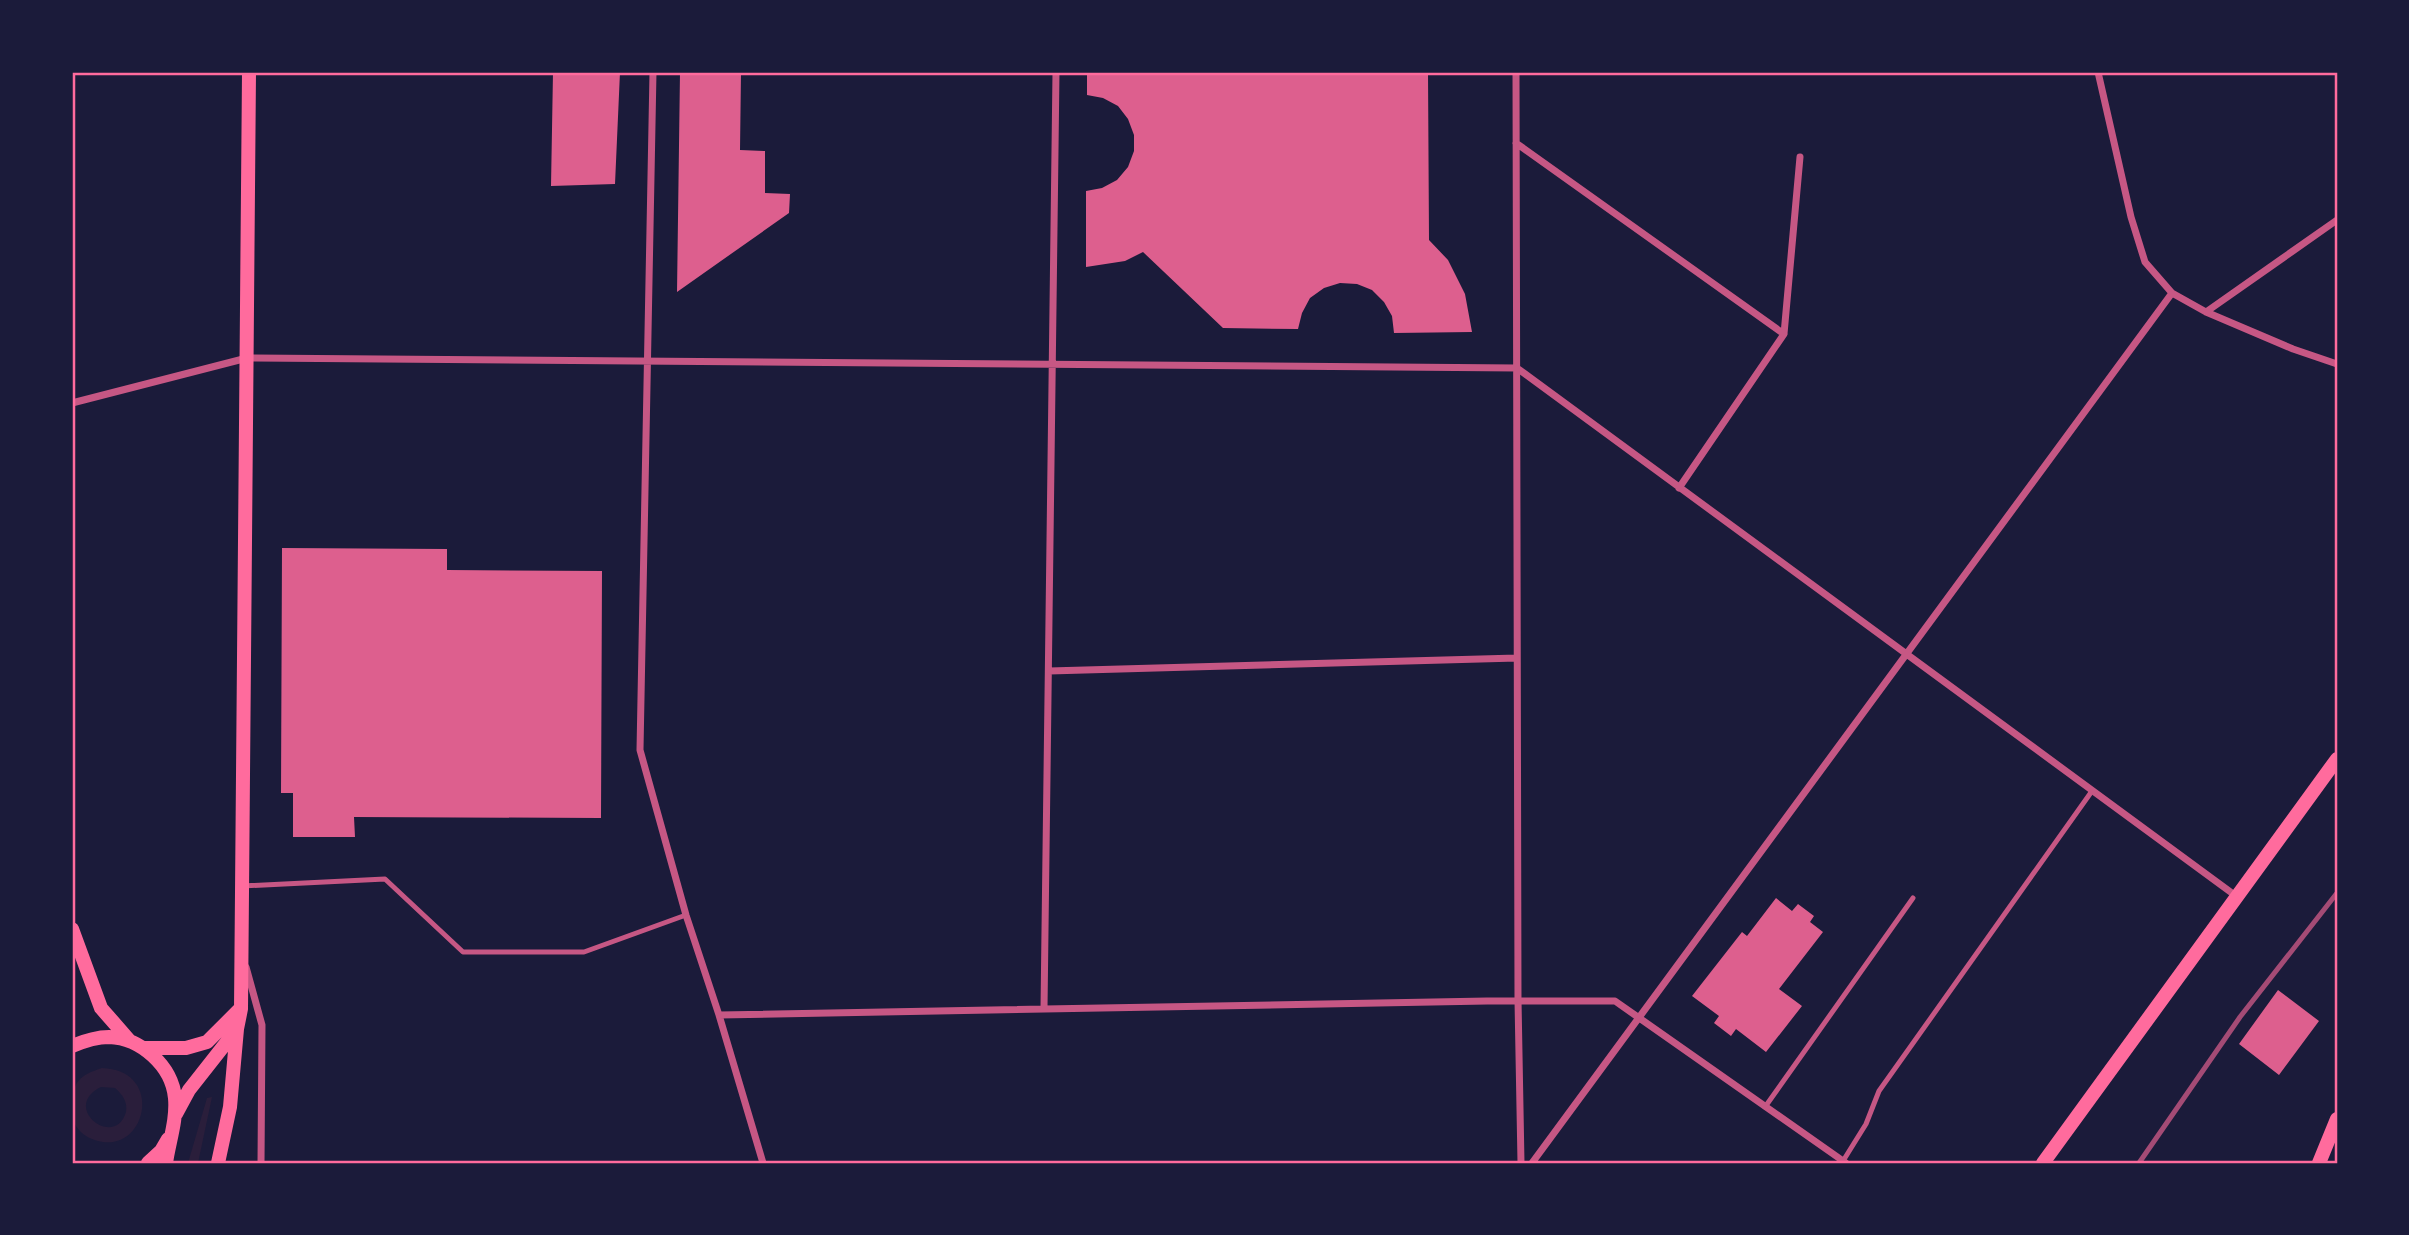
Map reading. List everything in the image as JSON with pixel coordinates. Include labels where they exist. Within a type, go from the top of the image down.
[{"type":"main road","points":[[218,1163],[230,1107],[241,1009],[249,72]]},
{"type":"main road","points":[[2043,1163],[2337,759]]},
{"type":"main road","points":[[72,929],[101,1008],[136,1044],[158,1060],[169,1077],[175,1096],[175,1116],[166,1163]]},
{"type":"main road","points":[[72,1046],[90,1038],[110,1037],[136,1044],[177,1049],[206,1042],[241,1009]]},
{"type":"main road","points":[[175,1116],[189,1090],[237,1029]]},
{"type":"main road","points":[[2319,1163],[2333,1139],[2337,1119]]},
{"type":"main road","points":[[148,1163],[161,1151],[171,1135]]},
{"type":"street","points":[[653,72],[640,750],[686,915],[763,1163]]},
{"type":"street","points":[[1044,1009],[1056,72]]},
{"type":"street","points":[[1516,72],[1518,1000],[1521,1163]]},
{"type":"street","points":[[2098,72],[2131,217],[2145,262],[2172,293],[2206,312],[2293,349],[2337,364]]},
{"type":"street","points":[[1516,143],[1784,334]]},
{"type":"street","points":[[1679,488],[1784,334],[1800,157]]},
{"type":"street","points":[[2206,312],[2337,220]]},
{"type":"street","points":[[1532,1163],[2172,293]]},
{"type":"street","points":[[72,403],[247,358],[1517,368],[2236,896]]},
{"type":"street","points":[[1049,671],[1517,658]]},
{"type":"street","points":[[242,953],[262,1025],[261,1163]]},
{"type":"street","points":[[719,1015],[1518,1000],[1615,1001],[1844,1162]]},
{"type":"lane","points":[[1844,1162],[1866,1124],[1879,1091],[2092,791]]},
{"type":"lane","points":[[242,886],[385,880],[463,953],[584,952],[686,915]]},
{"type":"lane","points":[[1765,1107],[1913,898]]},
{"type":"shaded area","points":[[102,1068],[122,1072],[135,1082],[141,1095],[142,1110],[137,1124],[128,1135],[115,1142],[98,1141],[88,1137],[79,1130],[73,1119],[72,1098],[76,1085]],"holes":[[[101,1087],[115,1088],[124,1098],[126,1112],[120,1123],[112,1127],[102,1126],[88,1114],[86,1105],[90,1095]]]},
{"type":"shaded area","points":[[212,1097],[198,1163],[188,1163],[207,1098]]},
{"type":"building","points":[[553,72],[620,72],[615,184],[551,186]]},
{"type":"building","points":[[680,72],[741,72],[740,150],[765,151],[765,193],[790,194],[789,213],[677,292]]},
{"type":"building","points":[[1087,72],[1428,72],[1429,240],[1448,260],[1465,294],[1472,332],[1394,333],[1392,316],[1384,302],[1372,290],[1357,284],[1340,283],[1324,288],[1310,298],[1298,329],[1223,328],[1143,252],[1125,261],[1086,267],[1086,191],[1102,188],[1117,180],[1128,167],[1134,151],[1134,135],[1128,119],[1118,106],[1103,98],[1087,95]]},
{"type":"building","points":[[282,548],[447,549],[447,570],[602,571],[601,818],[354,817],[355,837],[293,837],[293,793],[281,793]]},
{"type":"building","points":[[1776,898],[1792,911],[1798,904],[1814,916],[1810,922],[1823,932],[1779,989],[1802,1006],[1766,1052],[1736,1029],[1731,1036],[1714,1023],[1719,1016],[1692,996],[1742,932],[1747,936]]},
{"type":"building","points":[[2278,990],[2319,1021],[2279,1075],[2239,1044]]},
{"type":"railway","points":[[2139,1163],[2240,1017],[2337,893]]}]
